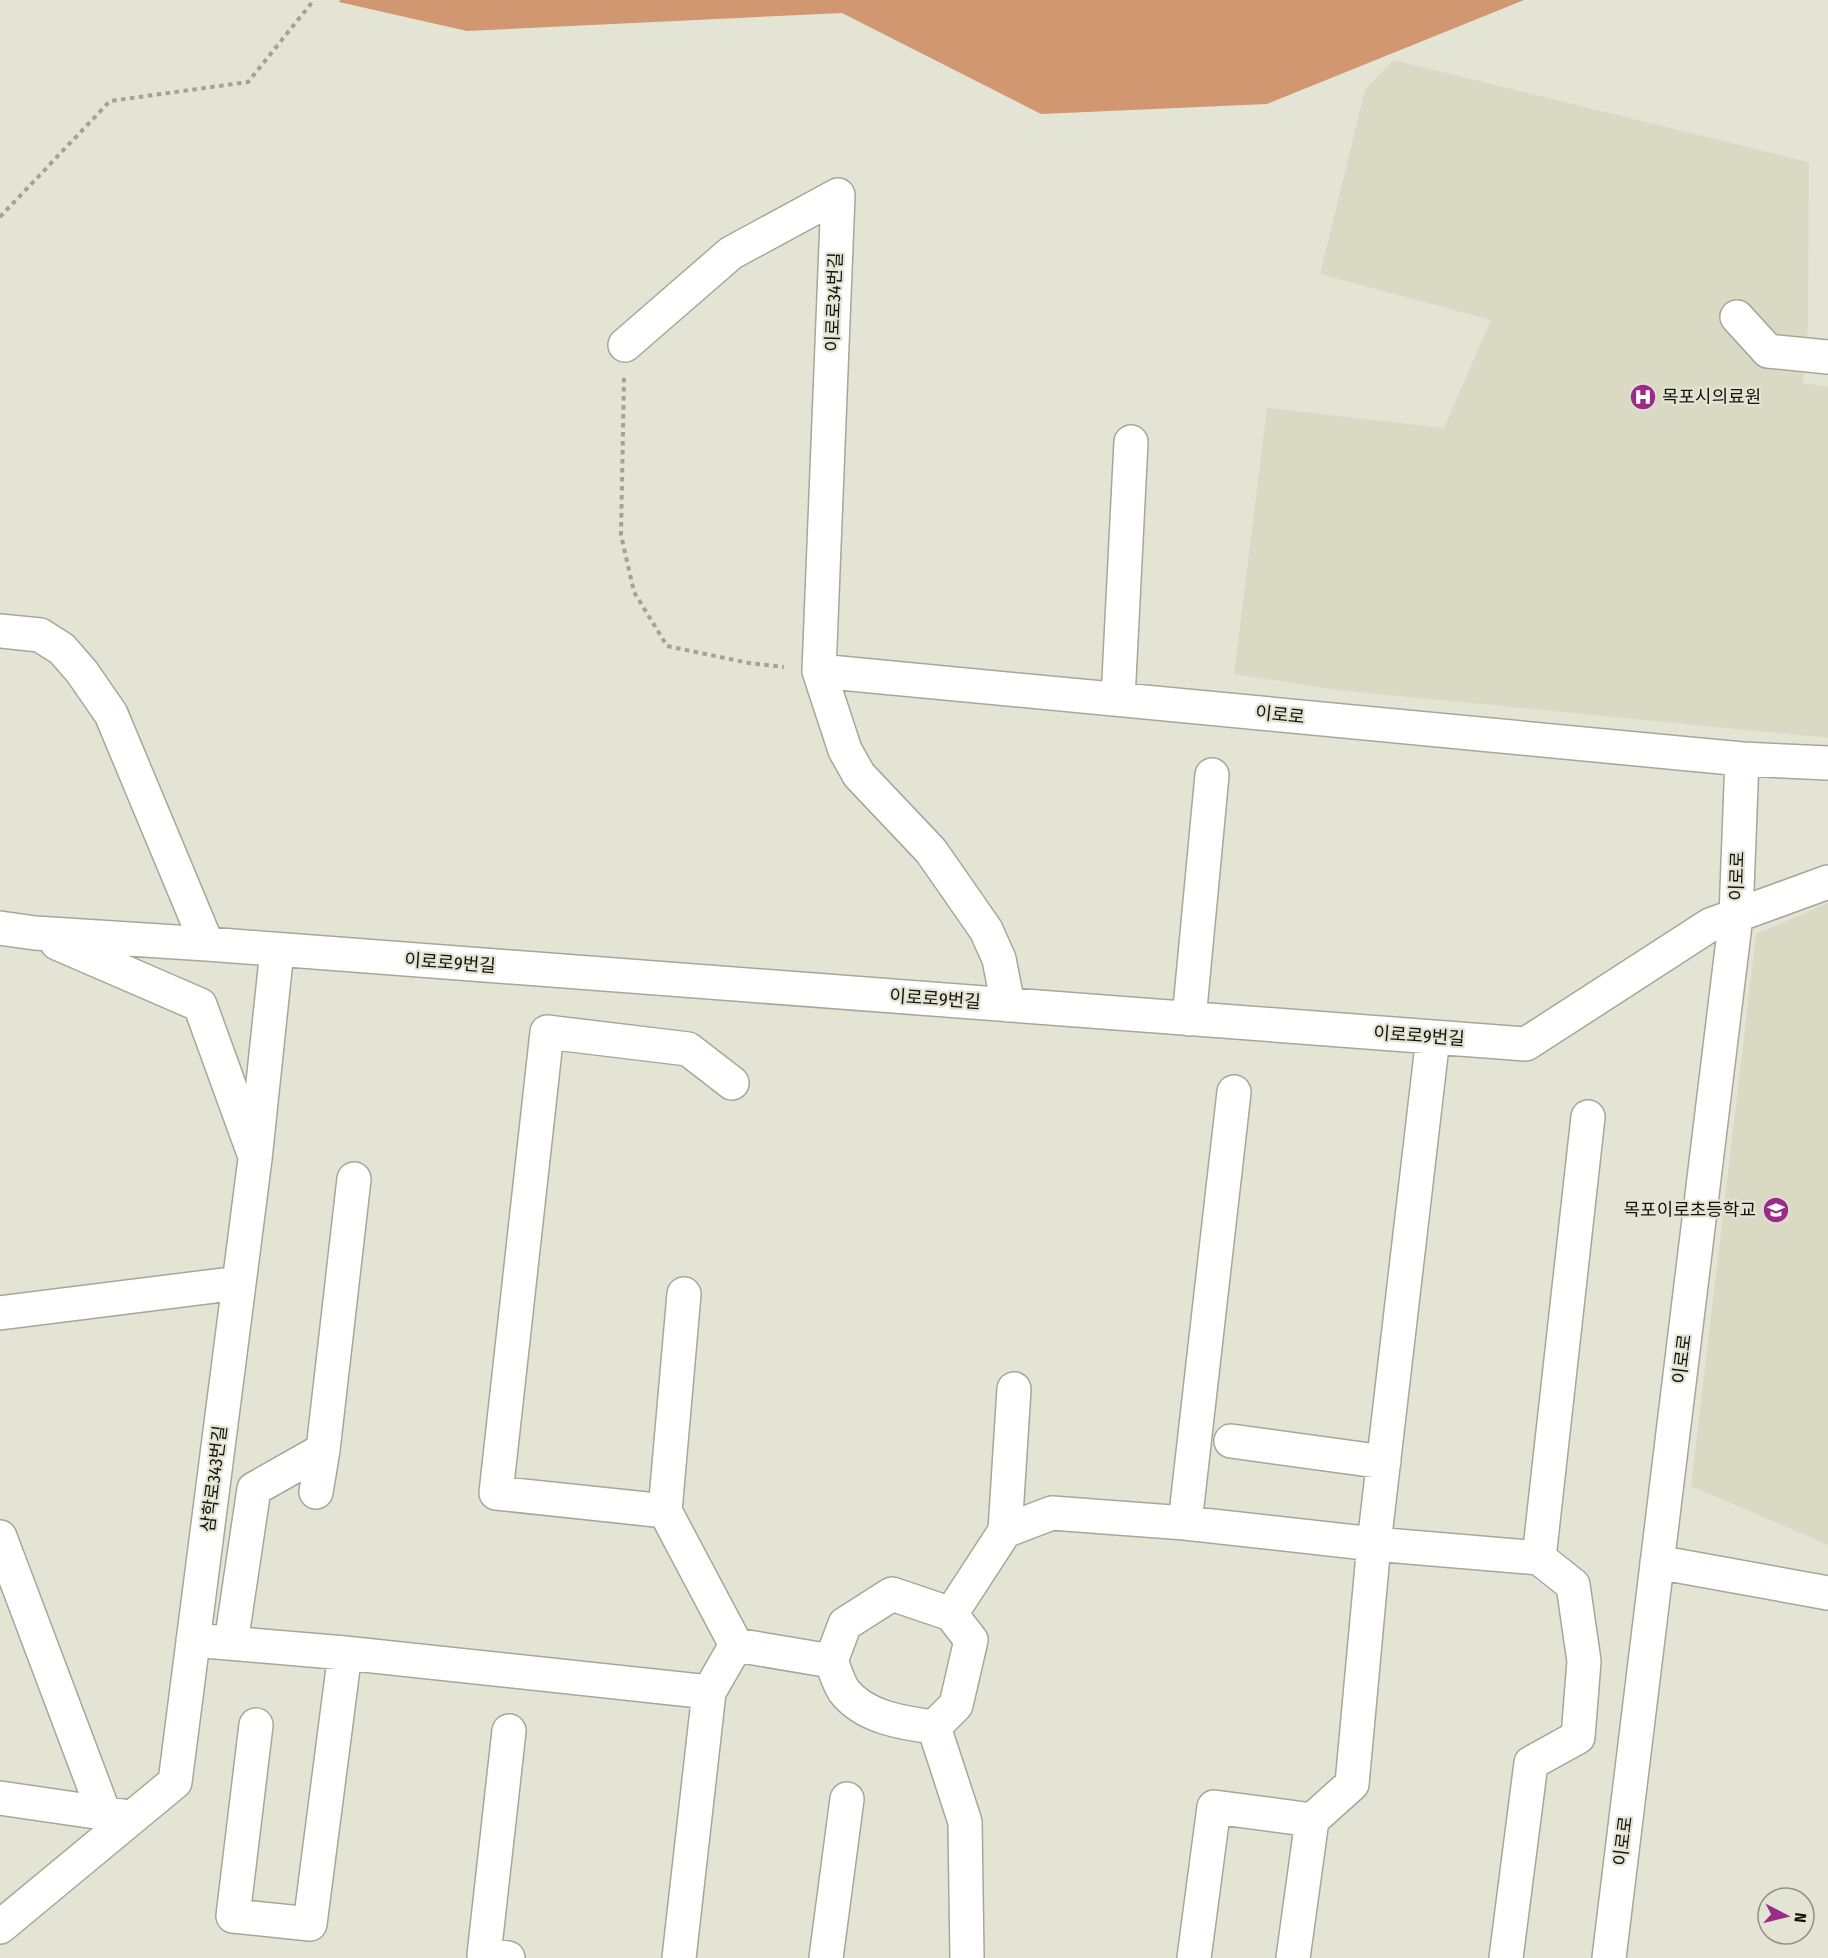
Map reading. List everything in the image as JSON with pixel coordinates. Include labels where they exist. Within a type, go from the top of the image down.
[{"type":"street","name":"이로로34번길","points":[[625,345],[731,253],[838,195],[819,670]]},
{"type":"street","points":[[1737,317],[1768,351],[1828,357]]},
{"type":"street","points":[[1118,699],[1131,442]]},
{"type":"street","points":[[0,614],[40,634],[62,649],[82,672],[111,714],[207,944]]},
{"type":"street","points":[[0,631],[40,634]]},
{"type":"street","points":[[819,670],[845,750],[859,775],[931,851],[986,930],[999,959],[1008,1005]]},
{"type":"street","name":"이로로","points":[[819,670],[1742,759],[1828,763]]},
{"type":"street","name":"이로로","points":[[1609,1958],[1736,916],[1742,759]]},
{"type":"street","points":[[1189,1018],[1212,775]]},
{"type":"street","name":"이로로9번길","points":[[0,928],[35,933],[1526,1044],[1710,925],[1828,882]]},
{"type":"street","points":[[35,933],[200,1005],[255,1159]]},
{"type":"street","name":"삼학로343번길","points":[[0,1927],[118,1815],[175,1782],[255,1159],[277,950]]},
{"type":"street","points":[[665,1511],[496,1493],[548,1032],[688,1049],[732,1083]]},
{"type":"street","points":[[1293,1958],[1312,1820],[1352,1784],[1374,1544],[1433,1037]]},
{"type":"street","points":[[1185,1522],[1234,1092]]},
{"type":"street","points":[[1539,1558],[1588,1117]]},
{"type":"street","points":[[316,1492],[323,1450],[354,1179]]},
{"type":"street","points":[[0,1313],[239,1283]]},
{"type":"street","points":[[684,1294],[665,1511],[736,1645]]},
{"type":"street","points":[[951,1614],[1005,1531],[1014,1389]]},
{"type":"street","points":[[1231,1441],[1384,1462]]},
{"type":"street","points":[[231,1643],[254,1489],[323,1450]]},
{"type":"street","points":[[1005,1531],[1053,1513],[1185,1522],[1374,1544],[1539,1558],[1573,1585],[1584,1661],[1578,1737],[1531,1763],[1506,1958]]},
{"type":"street","points":[[0,1537],[118,1815]]},
{"type":"street","points":[[1657,1562],[1828,1593]]},
{"type":"street","points":[[892,1594],[951,1614],[971,1640],[956,1705],[934,1727],[908,1724],[862,1709],[844,1690],[831,1661],[845,1624],[892,1594]]},
{"type":"street","points":[[193,1640],[345,1653],[709,1692]]},
{"type":"street","points":[[736,1645],[831,1661]]},
{"type":"street","points":[[679,1958],[709,1692],[736,1645]]},
{"type":"street","points":[[256,1725],[233,1916],[310,1924],[345,1653]]},
{"type":"street","points":[[934,1727],[965,1822],[967,1958]]},
{"type":"street","points":[[507,1958],[484,1955],[509,1731]]},
{"type":"street","points":[[0,1798],[118,1815]]},
{"type":"street","points":[[826,1958],[847,1799]]},
{"type":"street","points":[[1194,1958],[1214,1807],[1312,1820]]},
{"type":"path","points":[[0,217],[110,102],[248,82],[314,0]]},
{"type":"path","points":[[625,345],[621,535],[634,592],[667,646],[749,663],[819,670]]},
{"type":"shaded area","points":[[340,0],[1524,0],[1267,104],[1041,114],[842,13],[467,31],[339,2]]},
{"type":"shaded area","name":"목포시의료원","points":[[1393,60],[1809,162],[1808,325],[1803,383],[1828,387],[1828,738],[1337,690],[1234,674],[1267,408],[1444,428],[1491,320],[1320,274],[1365,90]]},
{"type":"shaded area","name":"목포이로초등학교","points":[[1828,903],[1828,1545],[1691,1486],[1756,934]]},
{"type":"place","name":"목포시의료원","points":[[1643,397]]},
{"type":"place","name":"목포이로초등학교","points":[[1776,1210]]}]
